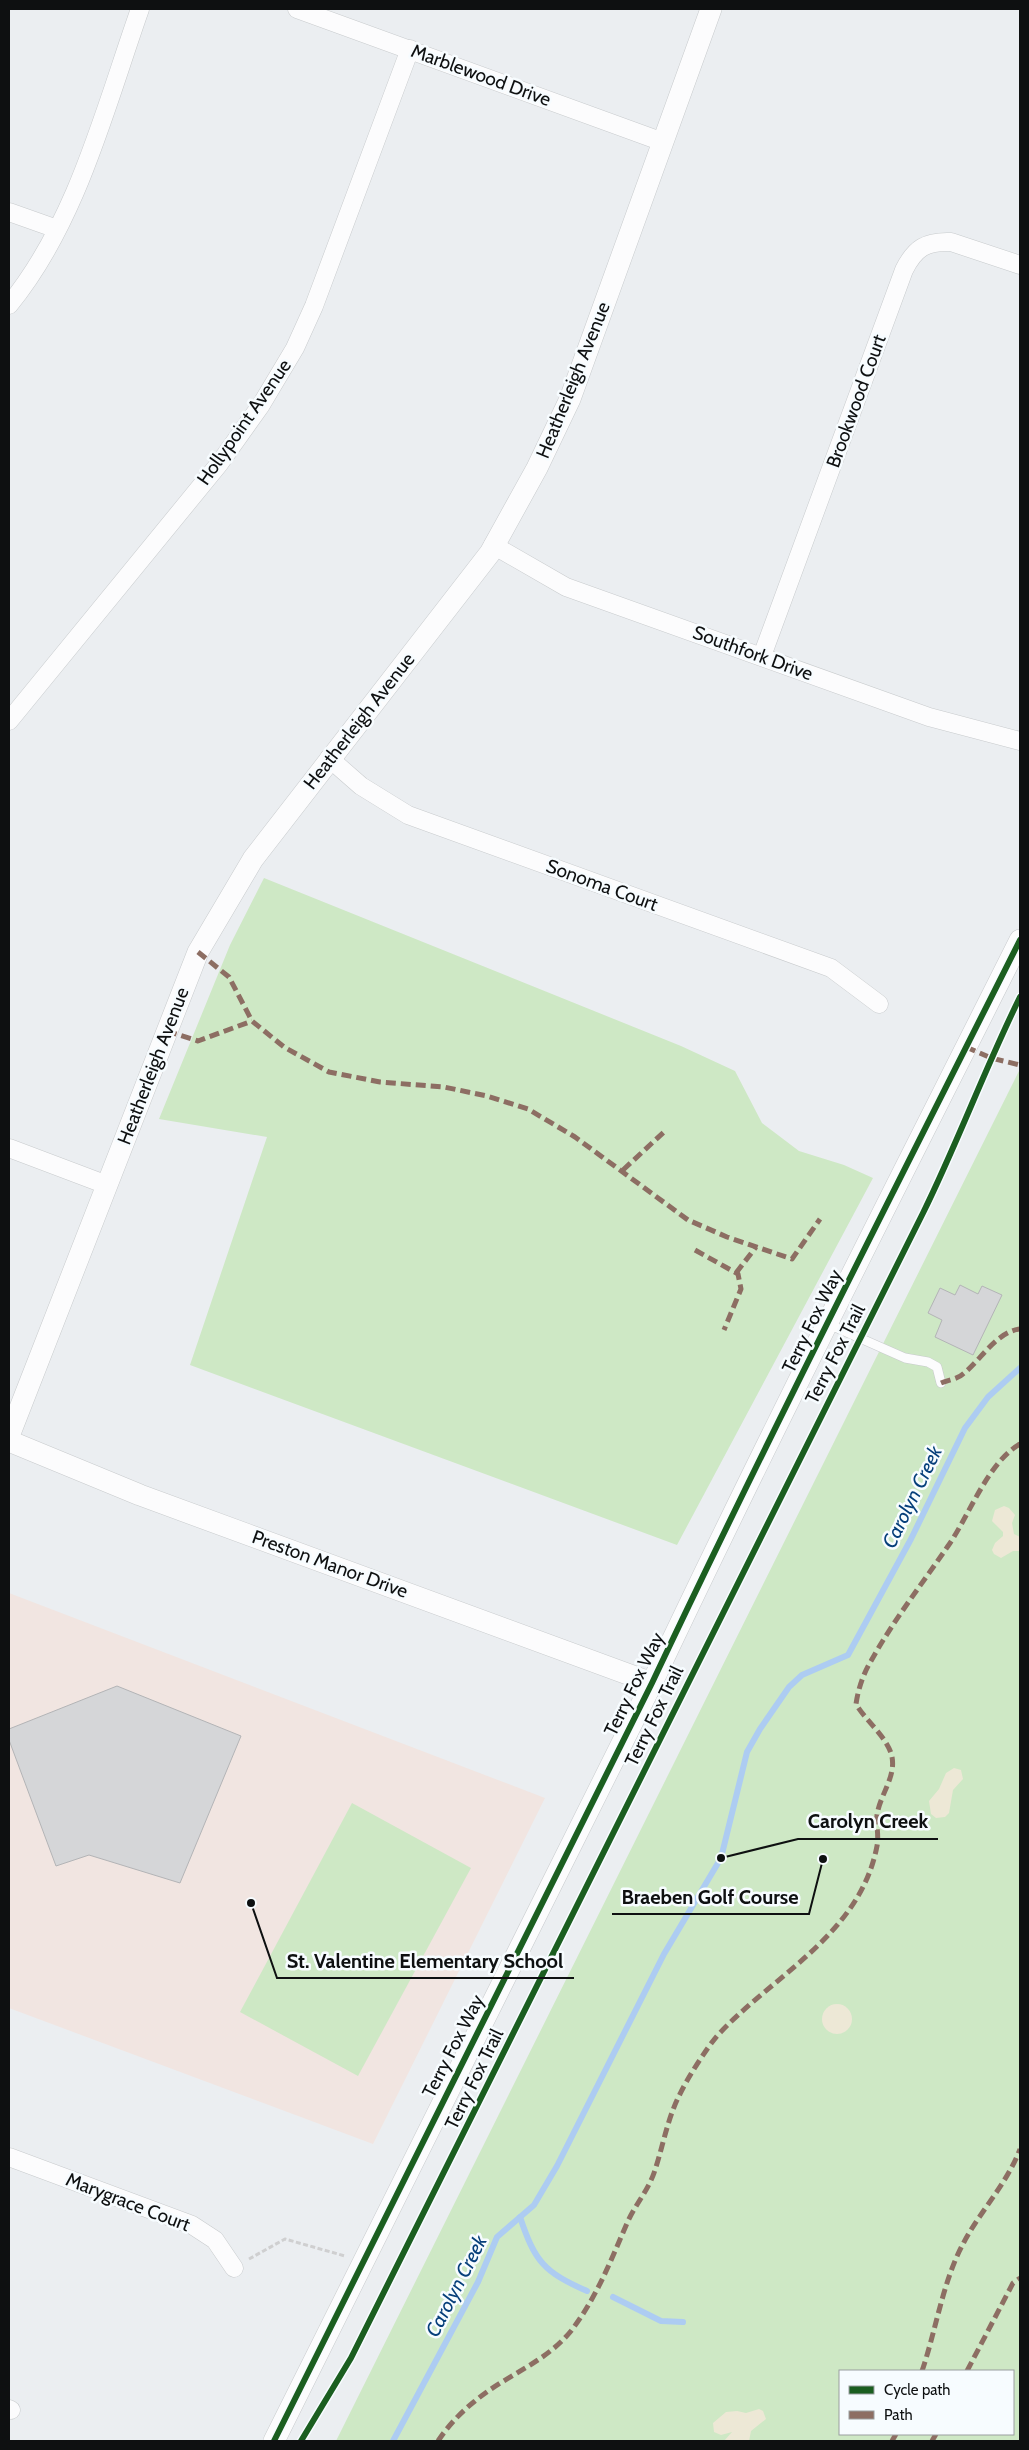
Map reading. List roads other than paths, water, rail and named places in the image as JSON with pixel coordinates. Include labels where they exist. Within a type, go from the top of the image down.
[{"type":"street","points":[[9,305],[43,257],[77,190],[140,9]]},
{"type":"street","name":"Marblewood Drive","points":[[297,9],[410,48],[663,142]]},
{"type":"street","name":"Heatherleigh Avenue","points":[[9,1436],[198,952],[206,936],[253,859],[329,758],[430,631],[494,545],[537,468],[570,399],[712,9]]},
{"type":"street","name":"Hollypoint Avenue","points":[[9,721],[219,464],[276,380],[295,348],[314,306],[410,48]]},
{"type":"street","points":[[9,212],[57,229]]},
{"type":"street","name":"Brookwood Court","points":[[762,656],[901,279],[912,254],[918,249],[941,241],[951,242],[1020,265]]},
{"type":"street","name":"Southfork Drive","points":[[494,545],[566,586],[929,717],[1020,740]]},
{"type":"street","name":"Sonoma Court","points":[[329,758],[361,786],[408,815],[831,968],[879,1004]]},
{"type":"street","name":"Terry Fox Way","points":[[274,2441],[362,2261],[652,1683],[712,1556],[872,1232],[1020,940]]},
{"type":"street","points":[[9,1148],[107,1185]]},
{"type":"street","name":"Preston Manor Drive","points":[[9,1441],[140,1495],[652,1683]]},
{"type":"street","name":"Marygrace Court","points":[[9,2156],[192,2225],[215,2240],[234,2268]]},
{"type":"lane","points":[[828,1324],[905,1358],[928,1362],[938,1367],[941,1383]]},
{"type":"waterway","name":"Carolyn Creek","points":[[393,2441],[478,2282],[497,2237],[534,2205],[557,2166],[664,1954],[721,1858],[747,1752],[760,1729],[789,1687],[802,1675],[848,1655],[911,1539],[965,1428],[988,1397],[1020,1368]]},
{"type":"waterway","points":[[520,2217],[531,2245],[543,2264],[560,2278],[587,2291]]},
{"type":"waterway","points":[[613,2297],[661,2321],[683,2322]]},
{"type":"place","name":"Carolyn Creek","points":[[721,1858]]},
{"type":"place","name":"Braeben Golf Course","points":[[823,1859]]},
{"type":"place","name":"St. Valentine Elementary School","points":[[251,1903]]}]
